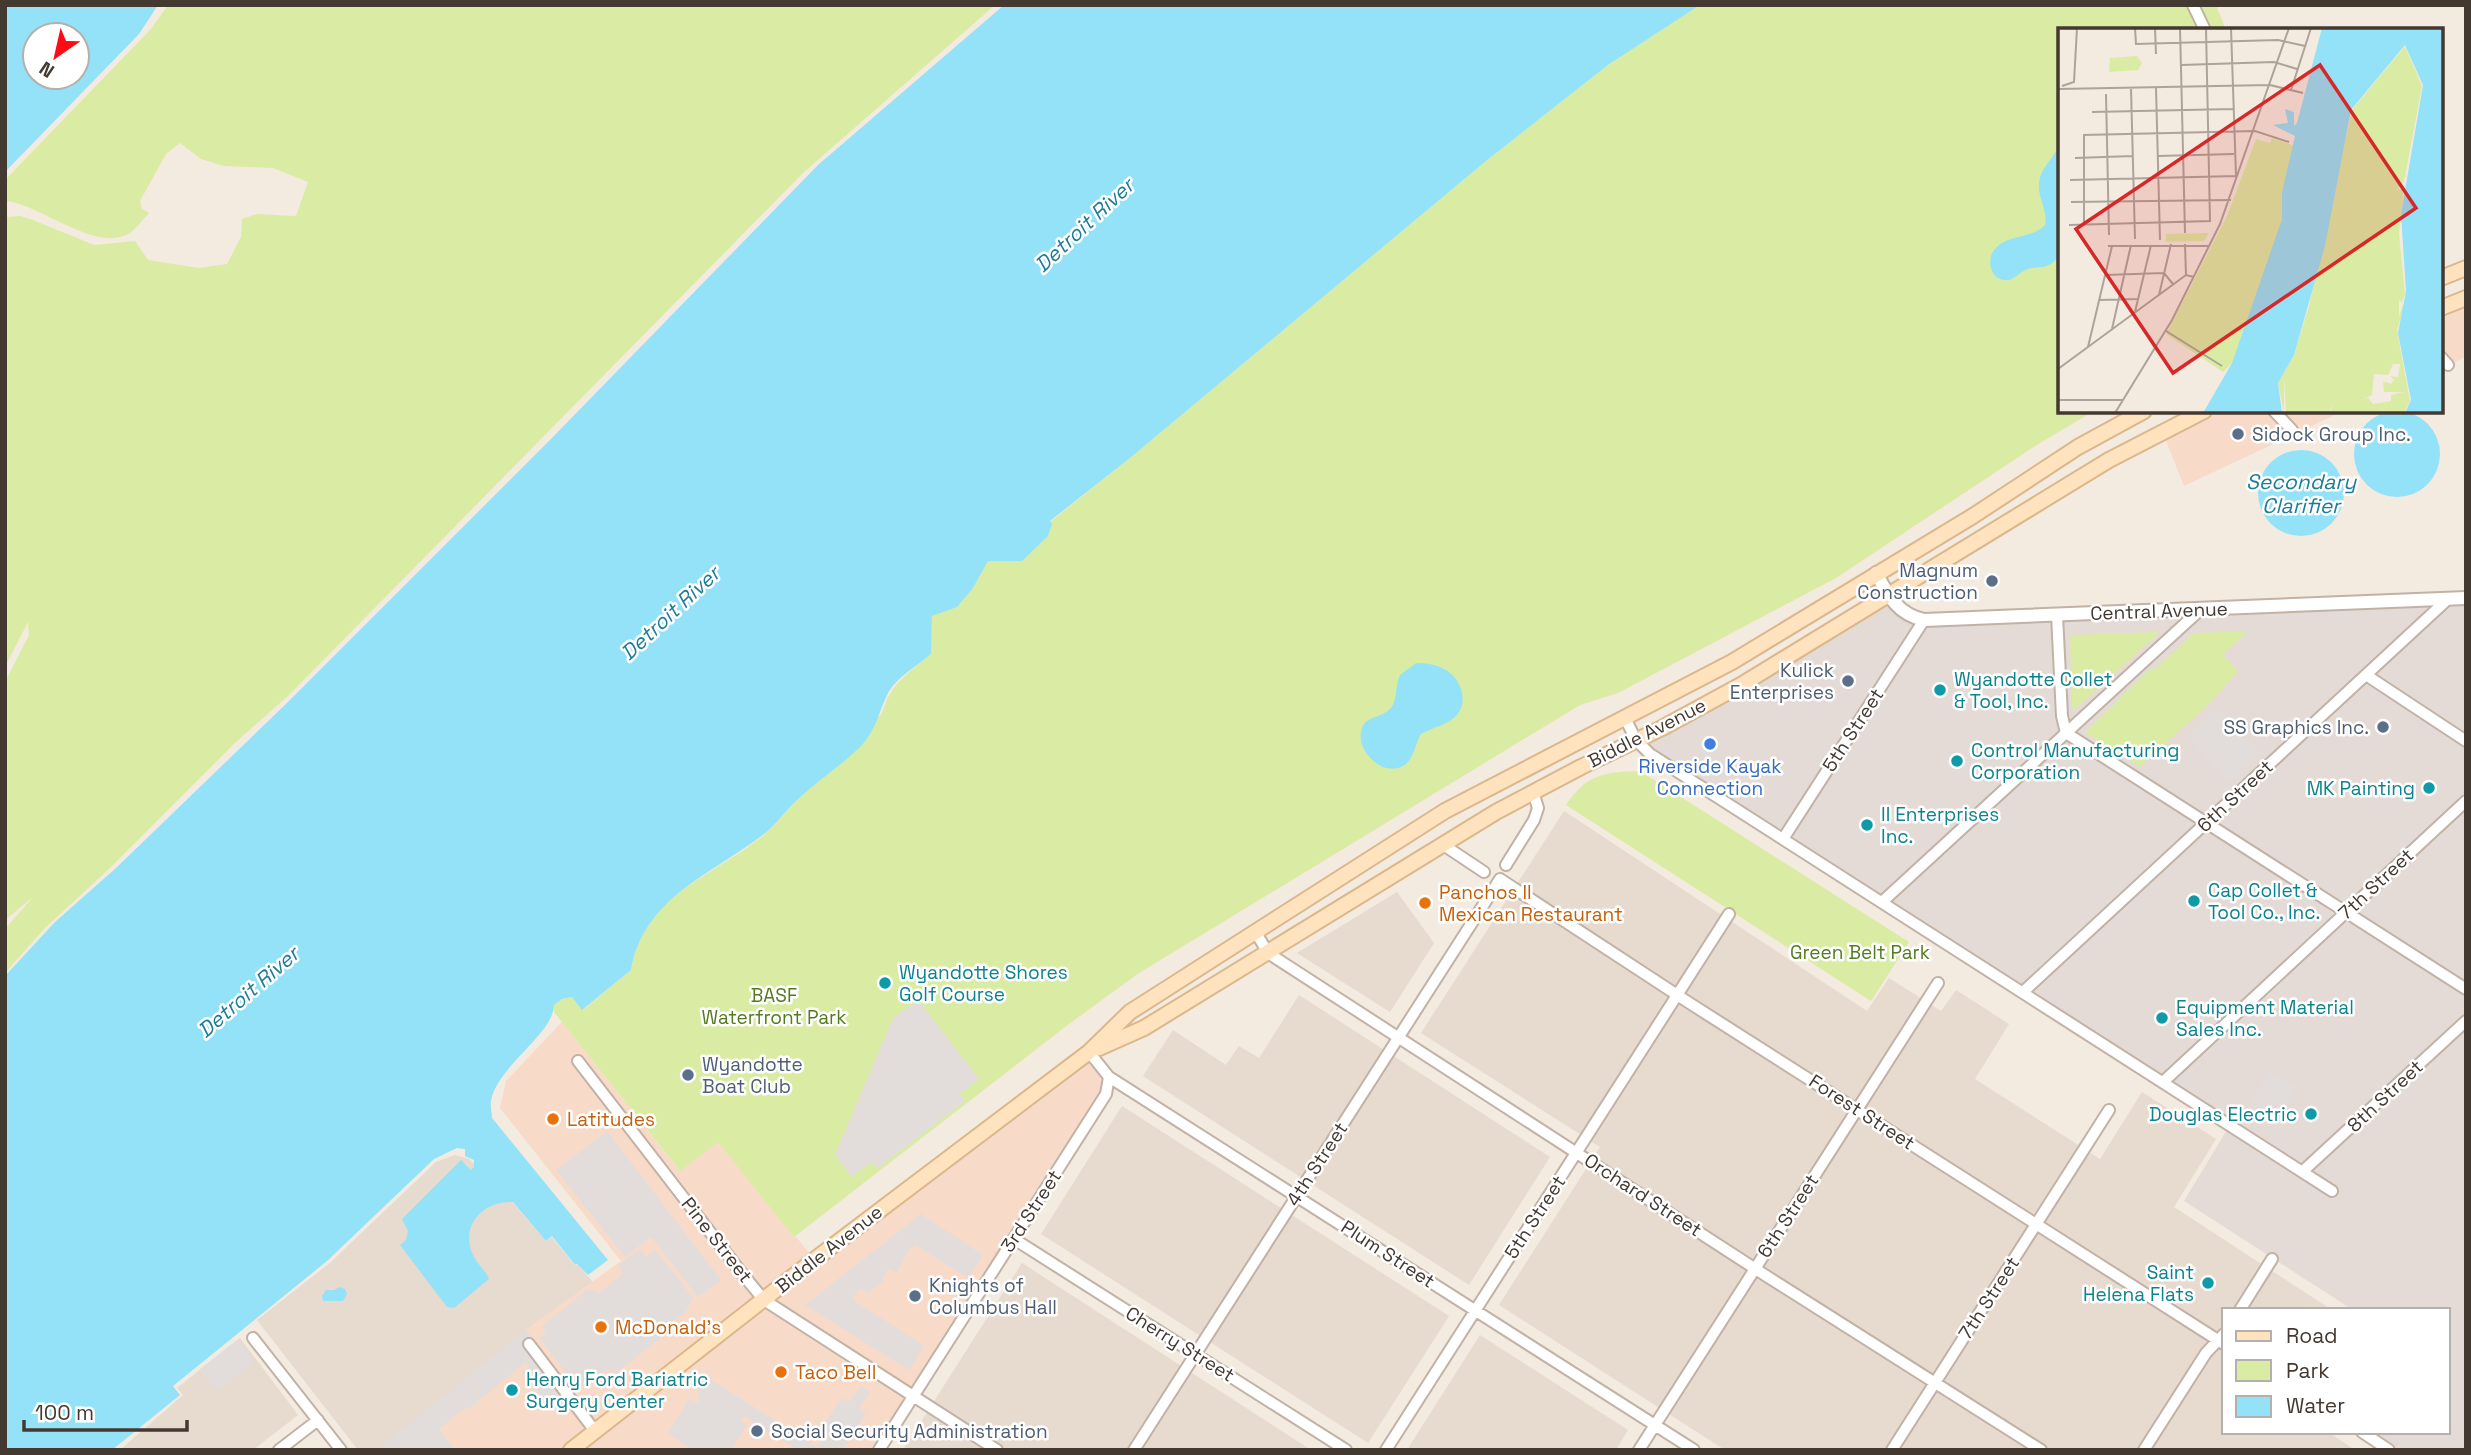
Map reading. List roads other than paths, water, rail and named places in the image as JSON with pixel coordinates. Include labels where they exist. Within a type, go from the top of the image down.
[{"type":"main road","points":[[2443,277],[2466,268]]},
{"type":"main road","points":[[2443,307],[2466,298]]},
{"type":"main road","name":"Biddle Avenue","points":[[571,1450],[1089,1052],[1130,1012],[1445,811],[1732,662],[1876,572],[1973,516],[2095,436],[2140,413]]},
{"type":"main road","name":"Biddle Avenue","points":[[1089,1052],[1144,1028],[1442,844],[1533,792],[1741,685],[2109,460],[2200,413]]},
{"type":"main road","points":[[2095,436],[2109,460]]},
{"type":"street","points":[[2193,5],[2204,28]]},
{"type":"street","points":[[2276,413],[2292,430]]},
{"type":"street","points":[[1876,572],[1897,607],[1909,617],[1924,620]]},
{"type":"street","name":"Central Avenue","points":[[1924,620],[2466,598]]},
{"type":"street","name":"6th Street","points":[[2022,992],[2448,599]]},
{"type":"street","points":[[1882,902],[2201,609]]},
{"type":"street","points":[[2057,615],[2062,716],[2066,733],[2466,989]]},
{"type":"street","name":"5th Street","points":[[1783,839],[1924,620]]},
{"type":"street","points":[[2366,675],[2466,741]]},
{"type":"street","points":[[1625,718],[1636,740],[1650,754],[2332,1191]]},
{"type":"street","points":[[1506,865],[1534,820],[1538,808],[1533,792]]},
{"type":"street","name":"7th Street","points":[[2163,1082],[2466,801]]},
{"type":"street","points":[[1442,844],[1484,872]]},
{"type":"street","name":"Forest Street","points":[[1500,879],[2037,1224],[2222,1339]]},
{"type":"street","name":"4th Street","points":[[1134,1450],[1500,879]]},
{"type":"street","name":"5th Street","points":[[1386,1450],[1729,914]]},
{"type":"street","name":"Orchard Street","points":[[1255,931],[1268,953],[2040,1450]]},
{"type":"street","name":"6th Street","points":[[1639,1450],[1938,983]]},
{"type":"street","name":"8th Street","points":[[2303,1171],[2466,1021]]},
{"type":"street","name":"Plum Street","points":[[1089,1052],[1109,1077],[1694,1450]]},
{"type":"street","name":"Pine Street","points":[[578,1060],[764,1300],[997,1450]]},
{"type":"street","name":"3rd Street","points":[[879,1450],[1106,1094],[1109,1077]]},
{"type":"street","name":"7th Street","points":[[1892,1450],[2109,1110]]},
{"type":"street","name":"Cherry Street","points":[[1014,1239],[1346,1450]]},
{"type":"street","points":[[2241,1308],[2272,1259]]},
{"type":"street","points":[[253,1338],[341,1450]]},
{"type":"street","points":[[2144,1450],[2222,1339]]},
{"type":"street","points":[[529,1344],[595,1430]]},
{"type":"street","points":[[279,1450],[318,1420]]},
{"type":"street","points":[[2365,1434],[2389,1450]]},
{"type":"water","points":[[5,5],[158,5],[139,34],[91,83],[91,21],[21,21],[21,91],[84,91],[5,172]]},
{"type":"water","name":"Detroit River","points":[[1004,5],[1700,5],[1608,65],[1486,161],[1130,458],[1050,521],[1052,524],[1048,536],[1022,561],[988,561],[973,588],[957,607],[932,616],[931,654],[892,687],[874,727],[862,745],[797,800],[764,834],[682,890],[665,906],[638,945],[631,970],[582,1010],[572,997],[562,999],[554,1005],[545,1028],[503,1075],[495,1088],[491,1103],[492,1118],[608,1260],[588,1275],[575,1265],[552,1236],[546,1241],[513,1202],[502,1203],[483,1211],[471,1226],[469,1235],[474,1257],[489,1279],[454,1308],[447,1307],[400,1245],[406,1240],[408,1231],[402,1219],[461,1160],[471,1170],[474,1167],[474,1160],[465,1156],[465,1149],[457,1148],[434,1159],[327,1261],[173,1386],[180,1395],[112,1450],[5,1450],[5,976],[55,922],[116,868],[288,702],[550,440],[818,165]]},
{"type":"water","points":[[2058,147],[2058,258],[2047,266],[2028,269],[2009,280],[1998,278],[1990,264],[1995,249],[2006,241],[2034,233],[2045,225],[2039,190],[2040,179],[2044,168]]},
{"type":"water","name":"Secondary Clarifier","points":[[2385,413],[2409,413],[2421,418],[2433,430],[2439,446],[2439,462],[2433,478],[2421,490],[2405,496],[2389,496],[2373,490],[2361,478],[2355,462],[2355,446],[2361,430],[2373,418]]},
{"type":"water","name":"Secondary Clarifier","points":[[2301,450],[2325,457],[2337,469],[2344,493],[2337,517],[2325,529],[2301,536],[2277,529],[2265,517],[2258,493],[2265,469],[2277,457]]},
{"type":"water","points":[[1416,663],[1441,667],[1450,673],[1459,683],[1462,703],[1456,716],[1421,734],[1407,763],[1395,769],[1387,768],[1373,761],[1367,754],[1361,740],[1361,732],[1365,723],[1392,707],[1400,675]]},
{"type":"water","points":[[340,1287],[345,1289],[347,1294],[343,1301],[323,1301],[322,1296],[326,1290]]},
{"type":"place","name":"Sidock Group Inc.","points":[[2238,434]]},
{"type":"place","name":"Magnum Construction","points":[[1992,581]]},
{"type":"place","name":"Kulick Enterprises","points":[[1848,681]]},
{"type":"place","name":"Wyandotte Collet & Tool, Inc.","points":[[1940,690]]},
{"type":"place","name":"SS Graphics Inc.","points":[[2383,727]]},
{"type":"place","name":"Riverside Kayak Connection","points":[[1710,744]]},
{"type":"place","name":"Control Manufacturing Corporation","points":[[1957,761]]},
{"type":"place","name":"MK Painting","points":[[2429,788]]},
{"type":"place","name":"II Enterprises Inc.","points":[[1867,825]]},
{"type":"place","name":"Cap Collet & Tool Co., Inc.","points":[[2194,901]]},
{"type":"place","name":"Panchos II Mexican Restaurant","points":[[1425,903]]},
{"type":"place","name":"Wyandotte Shores Golf Course","points":[[885,983]]},
{"type":"place","name":"Equipment Material Sales Inc.","points":[[2162,1018]]},
{"type":"place","name":"Wyandotte Boat Club","points":[[688,1075]]},
{"type":"place","name":"Douglas Electric","points":[[2311,1114]]},
{"type":"place","name":"Latitudes","points":[[553,1119]]},
{"type":"place","name":"Saint Helena Flats","points":[[2208,1283]]},
{"type":"place","name":"Knights of Columbus Hall","points":[[915,1296]]},
{"type":"place","name":"McDonald's","points":[[601,1327]]},
{"type":"place","name":"Taco Bell","points":[[781,1372]]},
{"type":"place","name":"Henry Ford Bariatric Surgery Center","points":[[512,1390]]},
{"type":"place","name":"Social Security Administration","points":[[757,1431]]},
{"type":"park label","name":"Green Belt Park","points":[[1860,952]]},
{"type":"park label","name":"BASF Waterfront Park","points":[[774,1006]]}]
